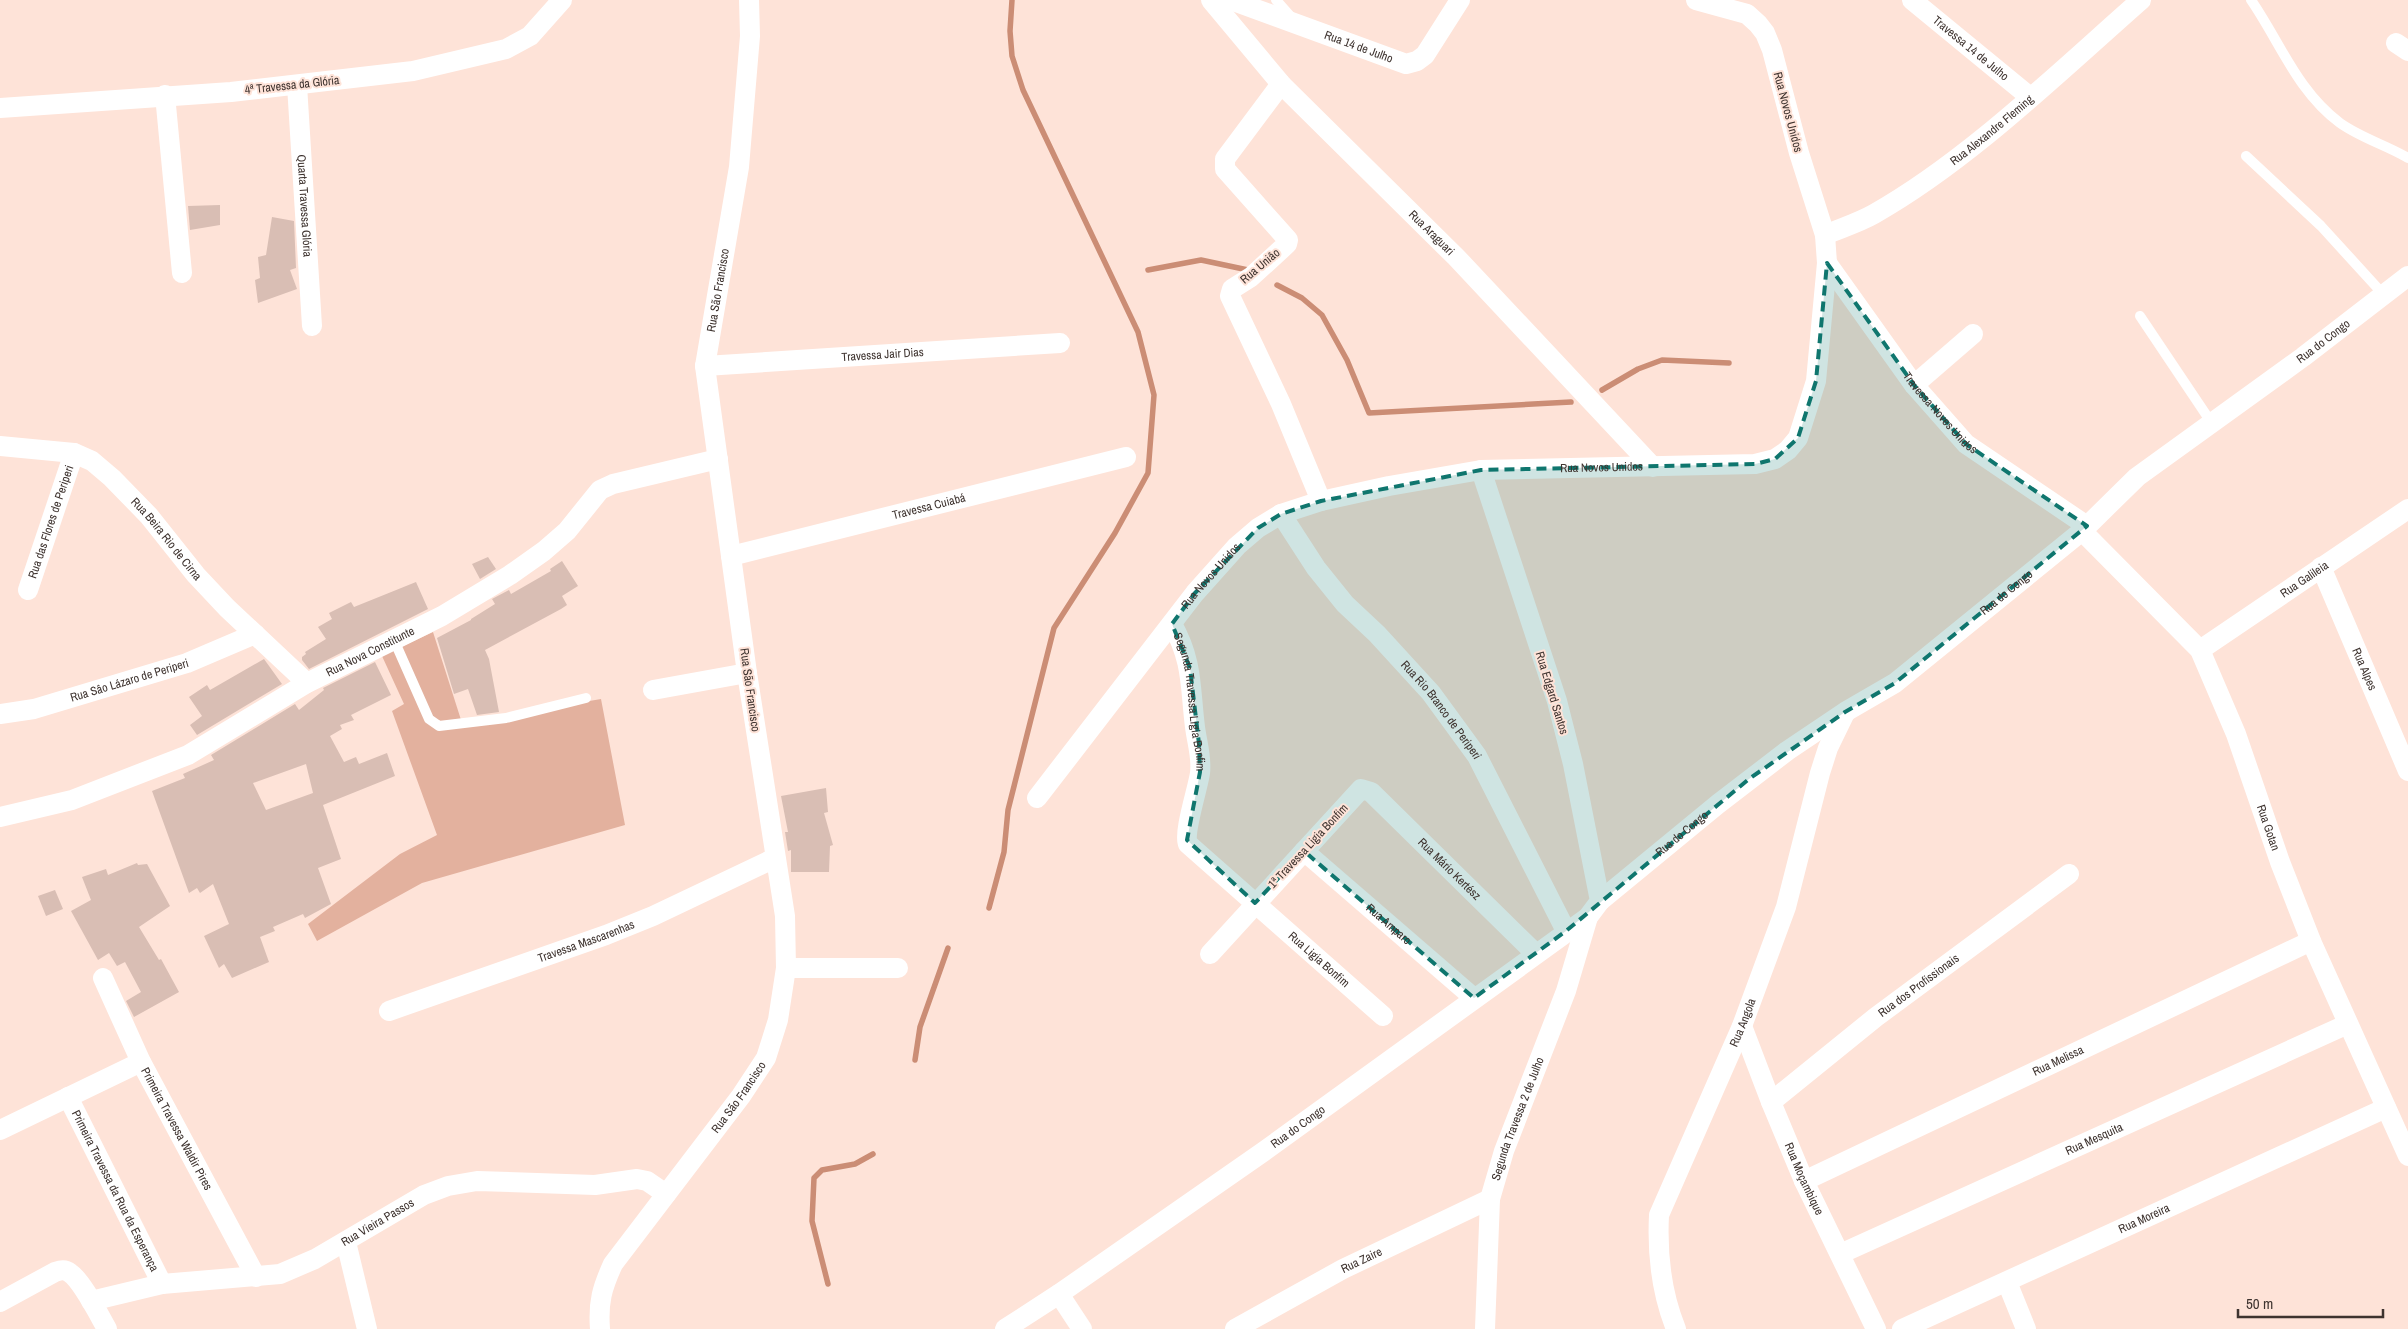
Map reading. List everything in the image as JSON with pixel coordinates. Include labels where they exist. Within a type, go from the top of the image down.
[{"type":"street","name":"4ª Travessa da Glória","points":[[0,108],[297,85],[413,70],[506,49],[530,36],[562,0]]},
{"type":"street","name":"Rua São Francisco","points":[[600,1329],[601,1289],[613,1264],[741,1096],[766,1058],[778,1020],[786,968],[785,916],[747,673],[705,366],[739,167],[750,36],[748,0]]},
{"type":"street","name":"Rua Araguari","points":[[1212,0],[1281,84],[1456,257],[1653,467]]},
{"type":"street","name":"Rua 14 de Julho","points":[[1231,0],[1406,64],[1416,61],[1425,55],[1460,0]]},
{"type":"street","name":"Rua Novos Unidos","points":[[1037,798],[1172,624],[1194,592],[1237,546],[1258,528],[1281,514],[1321,501],[1389,486],[1481,470],[1755,464],[1775,459],[1788,450],[1798,438],[1816,380],[1827,263],[1825,235],[1799,153],[1772,50],[1764,33],[1758,24],[1747,14],[1696,0]]},
{"type":"street","name":"Travessa 14 de Julho","points":[[1912,0],[2030,97]]},
{"type":"street","name":"Rua Alexandre Fleming","points":[[1825,235],[1872,215],[1891,204],[1963,153],[2141,0]]},
{"type":"street","name":"Rua Uniâo","points":[[1281,84],[1225,159],[1223,165],[1224,169],[1288,240],[1287,244],[1251,277],[1232,289],[1230,296],[1281,404],[1321,501]]},
{"type":"street","name":"Quarta Travessa Glória","points":[[297,85],[312,326]]},
{"type":"street","points":[[165,95],[182,273]]},
{"type":"street","name":"Travessa Noves Unidos","points":[[1827,263],[1914,385],[1966,444],[2084,528]]},
{"type":"street","name":"Rua do Congo","points":[[1005,1329],[1059,1294],[1263,1152],[1414,1044],[1566,931],[1749,779],[1845,712],[1895,683],[2084,528],[2137,477],[2303,357],[2408,276]]},
{"type":"street","points":[[1914,385],[1973,334]]},
{"type":"street","name":"Travessa Jair Dias","points":[[705,366],[1060,343]]},
{"type":"street","name":"Rua Beira Rio de Cirna","points":[[0,446],[74,453],[92,462],[112,478],[149,516],[215,595],[307,684]]},
{"type":"street","name":"Rua das Flores de Periperi","points":[[28,590],[74,453]]},
{"type":"street","name":"Travessa Cuiabá","points":[[731,556],[1126,457]]},
{"type":"street","name":"Rua Nova Constitunte","points":[[0,817],[72,800],[188,755],[307,684],[459,606],[510,575],[544,551],[567,531],[600,490],[613,484],[718,459]]},
{"type":"street","name":"Rua Edgard Santos","points":[[1481,470],[1557,701],[1573,764],[1594,909]]},
{"type":"street","name":"Rua Galileia","points":[[2200,650],[2408,509]]},
{"type":"street","name":"Rua Rio Branco de Periperi","points":[[1281,514],[1316,568],[1345,604],[1377,634],[1430,693],[1477,756],[1566,931]]},
{"type":"street","name":"Rua Gotan","points":[[2084,528],[2200,650],[2236,734],[2280,862],[2311,941],[2408,1156]]},
{"type":"street","name":"Rua Alpes","points":[[2321,567],[2408,770]]},
{"type":"street","name":"Segunda Travessa Ligia Bonfim","points":[[1172,624],[1184,648],[1190,668],[1195,730],[1199,744],[1200,772],[1187,840]]},
{"type":"street","name":"Rua Sâo Lázaro de Periperi","points":[[0,714],[34,709],[187,663],[255,634]]},
{"type":"street","points":[[653,690],[747,673]]},
{"type":"street","name":"Rua Angola","points":[[1676,1329],[1661,1279],[1658,1244],[1659,1215],[1742,1026],[1786,907],[1828,748],[1845,712]]},
{"type":"street","name":"1ª Travessa Ligia Bonfim","points":[[1210,954],[1361,789]]},
{"type":"street","name":"Rua Mário Kertész","points":[[1361,789],[1371,792],[1535,953]]},
{"type":"street","name":"Rua Ligia Bonfim","points":[[1187,840],[1194,851],[1256,903],[1383,1016]]},
{"type":"street","name":"Rua Amparo","points":[[1304,851],[1474,998]]},
{"type":"street","name":"Travessa Mascarenhas","points":[[389,1011],[606,936],[776,858]]},
{"type":"street","name":"Rua dos Profissionais","points":[[1771,1102],[1876,1017],[2069,874]]},
{"type":"street","name":"Segunda Travessa 2 de Julho","points":[[1485,1329],[1490,1199],[1504,1151],[1566,991],[1594,909]]},
{"type":"street","name":"Rua Melissa","points":[[1804,1180],[2311,941]]},
{"type":"street","points":[[786,968],[898,968]]},
{"type":"street","name":"Primeira Travessa Waldir Pires","points":[[103,978],[141,1062],[256,1277]]},
{"type":"street","name":"Rua Mesquita","points":[[1840,1254],[2348,1024]]},
{"type":"street","name":"Rua Moçambique","points":[[1742,1026],[1804,1180],[1876,1329]]},
{"type":"street","points":[[0,1130],[141,1062]]},
{"type":"street","name":"Primeira Travessa da Rua da Esperança","points":[[68,1097],[162,1284]]},
{"type":"street","name":"Rua Moreira","points":[[1902,1329],[2386,1108]]},
{"type":"street","name":"Rua Vieira Passos","points":[[91,1301],[162,1284],[280,1274],[346,1242],[424,1195],[448,1186],[477,1181],[595,1185],[638,1178],[647,1180],[666,1194]]},
{"type":"street","name":"Rua Zaire","points":[[1235,1329],[1343,1269],[1490,1199]]},
{"type":"street","points":[[346,1242],[366,1329]]},
{"type":"street","points":[[0,1302],[62,1270],[73,1275],[107,1329]]},
{"type":"street","points":[[2007,1282],[2026,1329]]},
{"type":"street","points":[[1059,1294],[1082,1329]]},
{"type":"lane","points":[[1276,0],[1298,25]]},
{"type":"lane","points":[[2251,0],[2294,73],[2317,102],[2354,132],[2408,158]]},
{"type":"lane","points":[[2246,156],[2321,226],[2383,294]]},
{"type":"lane","points":[[2140,316],[2211,422]]},
{"type":"lane","points":[[394,640],[429,719],[439,726],[506,718],[586,698]]},
{"type":"highlighted area","points":[[1827,263],[1914,385],[1966,444],[2087,526],[1895,683],[1845,712],[1749,779],[1566,931],[1474,998],[1304,851],[1255,903],[1187,840],[1200,772],[1199,744],[1190,668],[1172,624],[1195,593],[1258,528],[1281,514],[1321,501],[1481,470],[1755,464],[1775,459],[1798,438],[1816,381]]},
{"type":"shaded area","points":[[433,632],[462,723],[601,699],[625,825],[422,883],[317,941],[308,924],[400,854],[437,835],[392,711],[404,704],[382,656]]},
{"type":"building","points":[[220,205],[220,225],[190,230],[188,206]]},
{"type":"building","points":[[272,217],[294,221],[296,268],[290,270],[297,289],[258,303],[255,280],[260,278],[258,257],[266,255]]},
{"type":"building","points":[[488,557],[496,569],[480,579],[472,564]]},
{"type":"building","points":[[562,561],[578,586],[562,596],[567,605],[485,650],[489,659],[499,712],[477,715],[468,689],[454,694],[437,638],[471,620],[495,604],[492,599],[509,590],[511,594],[551,571],[550,569]]},
{"type":"building","points":[[416,582],[428,609],[309,669],[302,660],[302,657],[306,654],[305,652],[326,639],[318,627],[332,619],[329,613],[351,602],[354,607]]},
{"type":"building","points":[[264,659],[282,684],[197,735],[190,725],[202,716],[189,697],[207,685],[210,690]]},
{"type":"building","points":[[375,662],[391,695],[351,715],[354,720],[340,725],[342,729],[330,736],[344,762],[356,757],[359,764],[387,753],[395,776],[323,805],[341,859],[318,868],[331,904],[305,918],[303,914],[273,927],[275,931],[260,937],[269,962],[232,978],[224,964],[219,968],[204,936],[229,924],[213,884],[200,893],[197,888],[189,893],[152,791],[185,778],[183,774],[214,760],[211,755],[295,704],[299,710],[324,690],[323,688]],"holes":[[[306,764],[313,793],[266,810],[253,783]]]},
{"type":"building","points":[[826,788],[828,812],[824,813],[833,845],[830,846],[829,872],[791,872],[791,850],[788,851],[785,832],[788,832],[781,796]]},
{"type":"building","points":[[137,863],[138,865],[147,864],[170,906],[139,927],[159,960],[161,959],[179,992],[134,1017],[126,1001],[141,992],[125,962],[117,966],[109,953],[98,960],[71,911],[91,900],[82,877],[106,869],[108,875]]},
{"type":"building","points":[[55,890],[63,909],[46,916],[38,896]]},
{"type":"waterway","points":[[989,908],[1004,852],[1008,810],[1054,628],[1115,533],[1148,473],[1154,395],[1138,332],[1023,90],[1012,56],[1010,31],[1012,0]]},
{"type":"waterway","points":[[1148,270],[1201,260],[1248,270]]},
{"type":"waterway","points":[[1277,285],[1302,298],[1322,315],[1347,360],[1369,413],[1571,402]]},
{"type":"waterway","points":[[1602,390],[1638,369],[1662,360],[1729,363]]},
{"type":"waterway","points":[[915,1060],[920,1027],[948,948]]},
{"type":"waterway","points":[[828,1284],[812,1221],[814,1178],[822,1170],[855,1164],[873,1154]]}]
